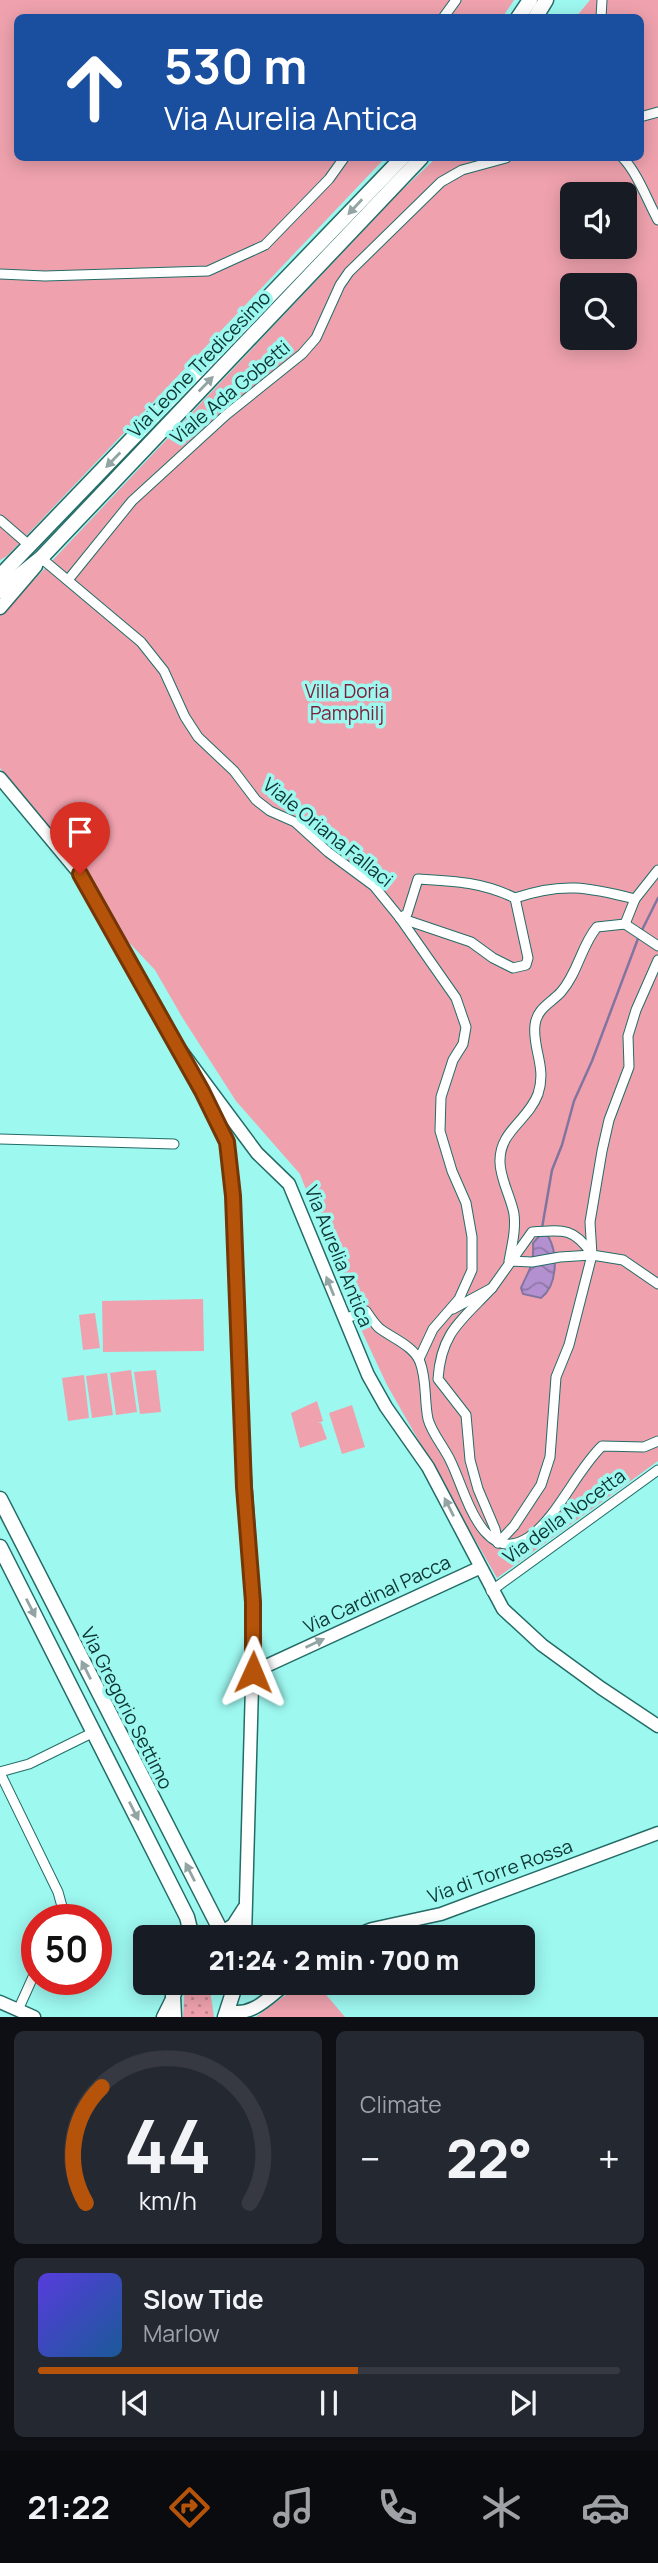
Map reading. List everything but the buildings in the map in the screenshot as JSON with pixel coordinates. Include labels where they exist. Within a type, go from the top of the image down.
[{"type":"main road","name":"Via Leone Tredicesimo","points":[[0,576],[399,161]]},
{"type":"main road","name":"Via Leone Tredicesimo","points":[[0,592],[41,558],[418,161]]},
{"type":"main road","points":[[0,566],[19,556]]},
{"type":"main road","points":[[0,608],[41,558]]},
{"type":"main road","name":"Via Aurelia Antica","points":[[0,778],[87,883],[179,1048],[257,1153],[281,1175],[291,1189],[374,1386],[428,1467],[491,1591],[507,1614],[529,1634],[601,1688],[658,1726]]},
{"type":"main road","points":[[179,1048],[227,1142],[233,1196],[244,1487],[253,1602],[245,1925]]},
{"type":"main road","points":[[227,1142],[239,1141],[257,1153]]},
{"type":"main road","name":"Via Gregorio Settimo","points":[[0,1499],[214,1925]]},
{"type":"main road","name":"Via Gregorio Settimo","points":[[0,1547],[190,1925]]},
{"type":"main road","name":"Via Cardinal Pacca","points":[[253,1672],[480,1568]]},
{"type":"main road","name":"Via di Torre Rossa","points":[[390,1925],[440,1914],[658,1833]]},
{"type":"main road","points":[[232,1925],[244,1908]]},
{"type":"main road","points":[[163,2017],[174,1995]]},
{"type":"main road","points":[[174,2017],[176,1995]]},
{"type":"main road","points":[[233,1995],[227,2014],[250,2012],[272,1995]]},
{"type":"main road","points":[[0,2002],[34,2017]]},
{"type":"street","points":[[0,274],[45,276],[208,271],[265,245],[329,179],[342,161]]},
{"type":"street","name":"Viale Ada Gobetti","points":[[68,580],[132,501],[226,415],[302,354],[316,338],[340,285],[349,272],[426,194],[452,175],[496,161]]},
{"type":"street","points":[[626,161],[633,168],[658,220]]},
{"type":"street","points":[[0,520],[30,546]]},
{"type":"street","name":"Viale Oriana Fallaci","points":[[41,558],[154,656],[164,670],[190,726],[212,753],[234,771],[256,800],[270,811],[295,822],[328,852],[374,886],[456,998],[466,1027],[463,1044],[453,1060],[441,1097],[440,1131],[452,1171],[466,1203],[472,1237],[471,1270],[459,1299],[451,1310]]},
{"type":"street","points":[[625,925],[635,899],[658,870]]},
{"type":"street","points":[[400,918],[407,914],[418,878],[471,883],[495,888],[515,898],[538,890],[588,887],[635,899]]},
{"type":"street","points":[[400,918],[471,942],[513,968],[526,965],[528,958],[515,898]]},
{"type":"street","points":[[509,1261],[515,1230],[514,1212],[500,1163],[504,1138],[531,1109],[539,1091],[542,1070],[535,1024],[540,1010],[562,991],[588,937],[597,927],[625,925],[658,946]]},
{"type":"street","points":[[498,1543],[514,1526],[541,1485],[550,1457],[556,1377],[569,1345],[592,1255],[590,1222],[609,1120],[629,1067],[628,1036],[636,1010],[658,960]]},
{"type":"street","points":[[0,1139],[174,1144]]},
{"type":"street","points":[[498,1543],[470,1460],[467,1415],[438,1379],[442,1354],[450,1331],[492,1288],[532,1232],[562,1230],[579,1237],[592,1255]]},
{"type":"street","points":[[509,1261],[533,1262],[592,1255],[623,1260],[658,1284]]},
{"type":"street","points":[[419,1359],[433,1329],[451,1310],[492,1288]]},
{"type":"street","points":[[344,1319],[366,1311],[377,1326],[410,1349],[419,1359],[424,1375],[429,1422],[451,1462],[471,1511],[489,1536],[498,1543],[511,1545],[528,1538],[544,1524],[587,1462],[602,1446],[644,1447],[658,1441]]},
{"type":"street","name":"Via della Nocetta","points":[[491,1591],[658,1470]]},
{"type":"street","points":[[61,1904],[0,1772],[29,1764],[94,1732]]},
{"type":"street","points":[[18,2010],[25,1995]]},
{"type":"green space","points":[[0,0],[514,0],[505,14],[14,14],[14,161],[382,161],[7,556],[0,560]]},
{"type":"green space","name":"Villa Doria Pamphilj","points":[[590,0],[658,0],[658,1461],[497,1578],[387,1385],[358,1323],[363,1318],[337,1270],[300,1174],[236,1101],[155,970],[123,936],[0,768],[0,616],[400,192],[433,161],[644,161],[644,14],[578,14]]},
{"type":"green space","points":[[203,1299],[204,1351],[103,1352],[102,1301]]},
{"type":"green space","points":[[95,1313],[100,1348],[83,1350],[79,1315]]},
{"type":"green space","points":[[131,1370],[137,1412],[116,1415],[110,1373]]},
{"type":"green space","points":[[156,1370],[161,1412],[140,1414],[134,1372]]},
{"type":"green space","points":[[107,1373],[113,1415],[92,1418],[86,1376]]},
{"type":"green space","points":[[84,1375],[89,1418],[68,1421],[62,1378]]},
{"type":"green space","points":[[317,1401],[323,1421],[318,1423],[321,1423],[327,1439],[300,1448],[291,1413]]},
{"type":"green space","points":[[352,1405],[365,1447],[342,1454],[329,1413]]},
{"type":"green space","points":[[184,1995],[211,1995],[214,2017],[183,2017]]},
{"type":"green space","points":[[286,1995],[326,1995],[345,2017],[256,2017]]},
{"type":"water","points":[[541,1234],[548,1236],[551,1243],[555,1268],[551,1285],[541,1298],[523,1294],[521,1288],[532,1262],[533,1243]]},
{"type":"waterway","points":[[642,930],[658,898]]},
{"type":"waterway","points":[[542,1228],[552,1170],[574,1101],[639,936]]},
{"type":"route","points":[[80,874],[202,1091],[227,1142],[236,1243],[244,1487],[253,1602],[253,1672]]}]
